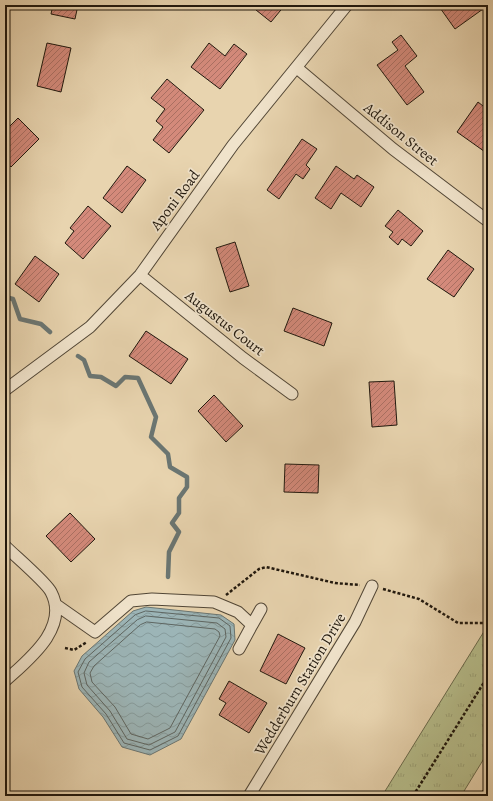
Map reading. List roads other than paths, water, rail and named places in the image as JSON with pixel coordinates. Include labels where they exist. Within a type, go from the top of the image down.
[{"type":"street","name":"Aponi Road","points":[[5,390],[90,327],[140,275],[233,146],[347,5]]},
{"type":"street","name":"Addison Street","points":[[297,68],[393,149],[488,221]]},
{"type":"street","name":"Augustus Court","points":[[140,275],[243,358],[292,394]]},
{"type":"street","points":[[5,546],[51,591],[55,604],[56,616],[52,631],[27,661],[5,681]]},
{"type":"street","name":"Wedderburn Station Drive","points":[[250,796],[355,622],[372,586]]},
{"type":"street","points":[[55,604],[95,632],[131,601],[152,599],[214,602],[238,612],[252,625]]},
{"type":"street","points":[[239,649],[261,609]]},
{"type":"water","points":[[146,607],[221,615],[234,624],[235,640],[181,739],[150,755],[122,747],[103,717],[79,689],[74,671],[82,656],[133,611]]},
{"type":"waterway","points":[[5,297],[13,299],[20,319],[41,324],[50,332]]},
{"type":"waterway","points":[[78,356],[84,360],[90,376],[101,377],[116,386],[125,377],[138,378],[156,417],[151,437],[168,454],[170,467],[187,477],[187,487],[179,498],[179,513],[172,523],[179,532],[169,552],[168,577]]}]
